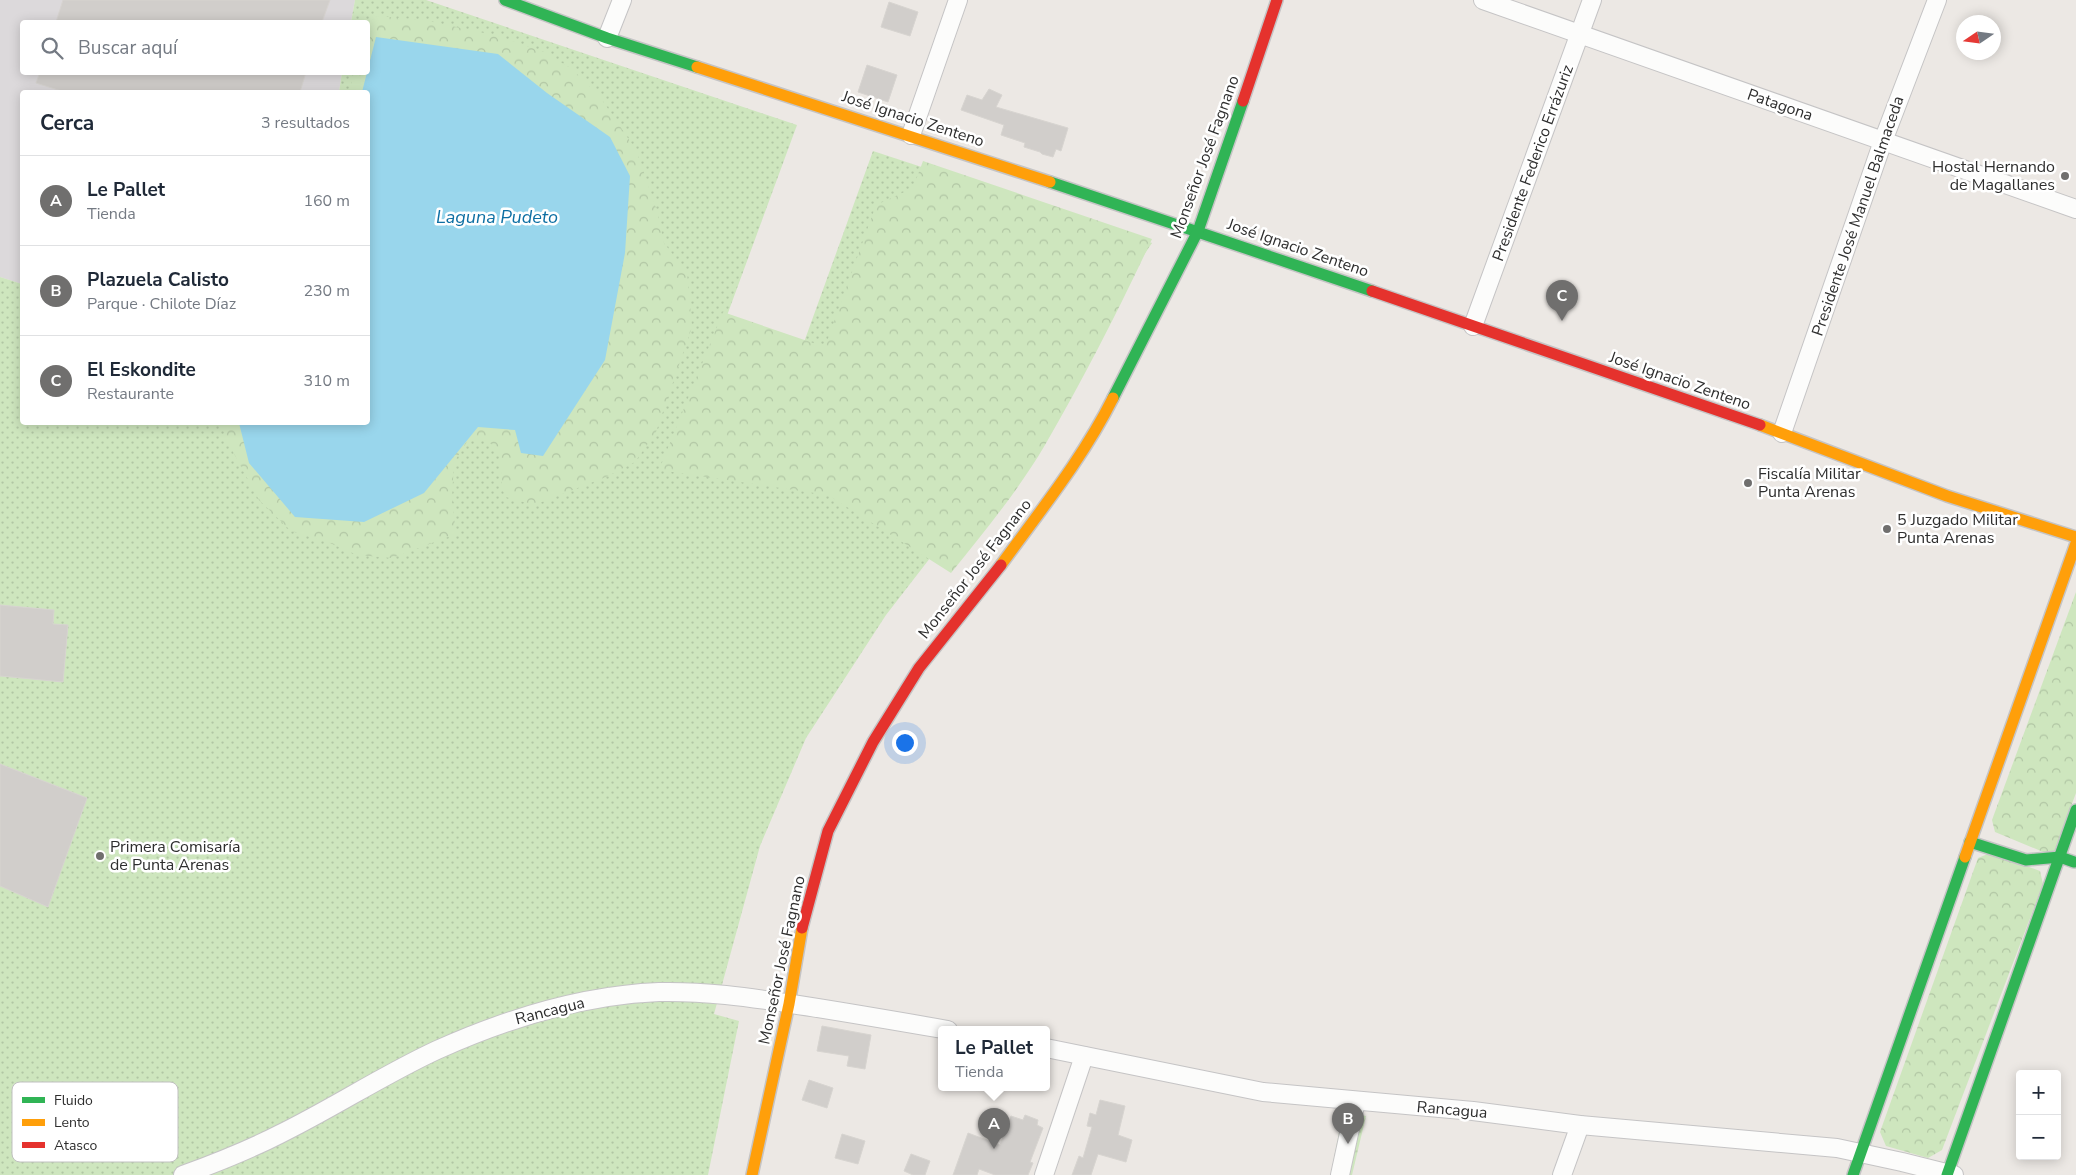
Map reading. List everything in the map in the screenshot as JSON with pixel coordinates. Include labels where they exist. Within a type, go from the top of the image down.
[{"type":"street","name":"José Ignacio Zenteno","points":[[505,0],[607,38],[911,135],[1198,231],[1782,433],[1947,496],[2076,538]]},
{"type":"street","points":[[607,38],[622,0]]},
{"type":"street","points":[[911,135],[958,0]]},
{"type":"street","name":"Monseñor José Fagnano","points":[[752,1175],[789,1004],[802,928],[828,831],[873,742],[919,668],[984,589],[1050,498],[1100,424],[1198,231],[1278,0]]},
{"type":"street","name":"Patagona","points":[[1484,0],[2076,209]]},
{"type":"street","name":"Presidente Federico Errázuriz","points":[[1473,326],[1592,0]]},
{"type":"street","name":"Presidente José Manuel Balmaceda","points":[[1782,433],[1883,141],[1937,0]]},
{"type":"street","points":[[1853,1175],[2076,543]]},
{"type":"street","points":[[1949,1175],[2076,810]]},
{"type":"street","points":[[1970,842],[2026,860],[2060,857],[2076,863]]},
{"type":"street","name":"Rancagua","points":[[183,1175],[212,1165],[280,1134],[436,1051],[499,1024],[603,998],[658,992],[705,993],[776,1000],[789,1004],[938,1028]]},
{"type":"street","name":"Rancagua","points":[[1050,1049],[1263,1092],[1473,1111],[1580,1125],[1837,1148],[1861,1152],[1949,1175]]},
{"type":"street","points":[[1044,1175],[1084,1056]]},
{"type":"street","points":[[1340,1175],[1356,1101]]},
{"type":"street","points":[[1562,1175],[1580,1125]]},
{"type":"shaded area","points":[[0,0],[355,0],[351,20],[20,20],[20,75],[342,75],[339,90],[20,90],[20,283],[0,277]]},
{"type":"green space","points":[[355,0],[426,0],[797,125],[725,321],[803,345],[873,151],[1152,243],[1009,456],[886,615],[806,738],[760,846],[714,1014],[739,1021],[708,1175],[0,1175],[0,277],[20,283],[20,425],[244,425],[424,493],[369,75],[370,20],[351,20]]},
{"type":"green space","name":"Laguna Pudeto","points":[[377,16],[424,20],[498,36],[544,52],[572,69],[600,97],[636,150],[657,211],[664,243],[687,273],[692,327],[656,432],[635,462],[606,477],[534,505],[506,497],[502,489],[500,453],[487,440],[468,440],[454,462],[452,498],[456,534],[392,558],[357,555],[330,543],[291,531],[259,500],[225,437],[222,425],[370,425],[370,90],[353,90],[350,75],[370,75],[370,21]]},
{"type":"green space","points":[[342,75],[366,75],[362,90],[339,90]]},
{"type":"green space","points":[[923,161],[1152,239],[1101,343],[1035,462],[988,527],[951,573],[828,495],[659,470],[723,312],[825,347],[876,205],[913,188]]},
{"type":"green space","points":[[2076,592],[2076,793],[2054,852],[2048,854],[1995,832],[1992,820]]},
{"type":"green space","points":[[1990,853],[2040,871],[2043,884],[1942,1150],[1928,1158],[1886,1146],[1880,1132],[1978,858]]},
{"type":"green space","points":[[1343,1112],[1366,1116],[1352,1175],[1331,1173]]},
{"type":"water","name":"Laguna Pudeto","points":[[376,37],[498,54],[547,93],[610,137],[630,176],[625,253],[605,360],[543,456],[521,453],[515,430],[478,427],[424,493],[364,522],[295,517],[249,463],[240,425],[370,425],[370,90],[363,90],[366,75],[370,75],[370,61]]},
{"type":"building","points":[[63,0],[330,0],[323,20],[57,20]]},
{"type":"building","points":[[889,2],[918,12],[910,36],[881,27]]},
{"type":"building","points":[[867,65],[897,75],[888,102],[858,92]]},
{"type":"building","points":[[39,75],[305,75],[301,90],[59,90],[36,83]]},
{"type":"building","points":[[989,89],[1002,95],[996,107],[1068,128],[1061,151],[1056,149],[1053,157],[1024,147],[1025,143],[1001,135],[1004,125],[961,110],[967,95],[982,100]]},
{"type":"building","points":[[0,605],[54,610],[53,624],[68,625],[63,682],[0,676]]},
{"type":"building","points":[[0,764],[87,798],[48,907],[0,886]]},
{"type":"building","points":[[822,1026],[871,1035],[865,1069],[847,1066],[849,1056],[817,1051]]},
{"type":"building","points":[[809,1080],[833,1088],[827,1108],[802,1100]]},
{"type":"building","points":[[1100,1100],[1125,1106],[1118,1135],[1132,1140],[1126,1162],[1098,1154],[1091,1175],[1072,1175],[1079,1156],[1083,1158],[1092,1127],[1087,1126],[1090,1113],[1096,1115]]},
{"type":"building","points":[[1025,1115],[1038,1120],[1037,1125],[1043,1128],[1030,1162],[1033,1163],[1028,1175],[995,1175],[979,1169],[977,1175],[953,1175],[968,1133],[1000,1145],[1011,1116],[1023,1120]]},
{"type":"building","points":[[842,1134],[865,1141],[858,1164],[835,1158]]},
{"type":"building","points":[[911,1154],[930,1161],[925,1175],[913,1175],[904,1171]]},
{"type":"traffic: fast","points":[[505,0],[607,38],[697,67]]},
{"type":"traffic: fast","points":[[1113,398],[1198,231],[1243,101]]},
{"type":"traffic: fast","points":[[1050,182],[1372,291]]},
{"type":"traffic: fast","points":[[1947,1175],[2076,810]]},
{"type":"traffic: fast","points":[[1970,842],[2026,860],[2060,857],[2074,862]]},
{"type":"traffic: fast","points":[[1853,1175],[1965,857]]},
{"type":"traffic: slow","points":[[697,67],[1050,182]]},
{"type":"traffic: slow","points":[[1001,565],[1075,463],[1113,398]]},
{"type":"traffic: slow","points":[[1760,425],[1947,496],[2076,537]]},
{"type":"traffic: slow","points":[[1965,857],[2076,543]]},
{"type":"traffic: slow","points":[[752,1175],[789,1004],[802,928]]},
{"type":"traffic: jam","points":[[1243,101],[1277,0]]},
{"type":"traffic: jam","points":[[1372,291],[1760,425]]},
{"type":"traffic: jam","points":[[802,928],[828,831],[873,742],[919,668],[1001,565]]},
{"type":"place","name":"Hostal Hernando de Magallanes","points":[[2065,176]]},
{"type":"place","name":"El Eskondite","points":[[1562,321]]},
{"type":"place","name":"Fiscalía Militar Punta Arenas","points":[[1748,483]]},
{"type":"place","name":"5 Juzgado Militar Punta Arenas","points":[[1887,529]]},
{"type":"place","name":"Primera Comisaría de Punta Arenas","points":[[100,856]]},
{"type":"place","name":"Plazuela Calisto","points":[[1348,1144]]},
{"type":"place","name":"Le Pallet","points":[[994,1149]]}]
